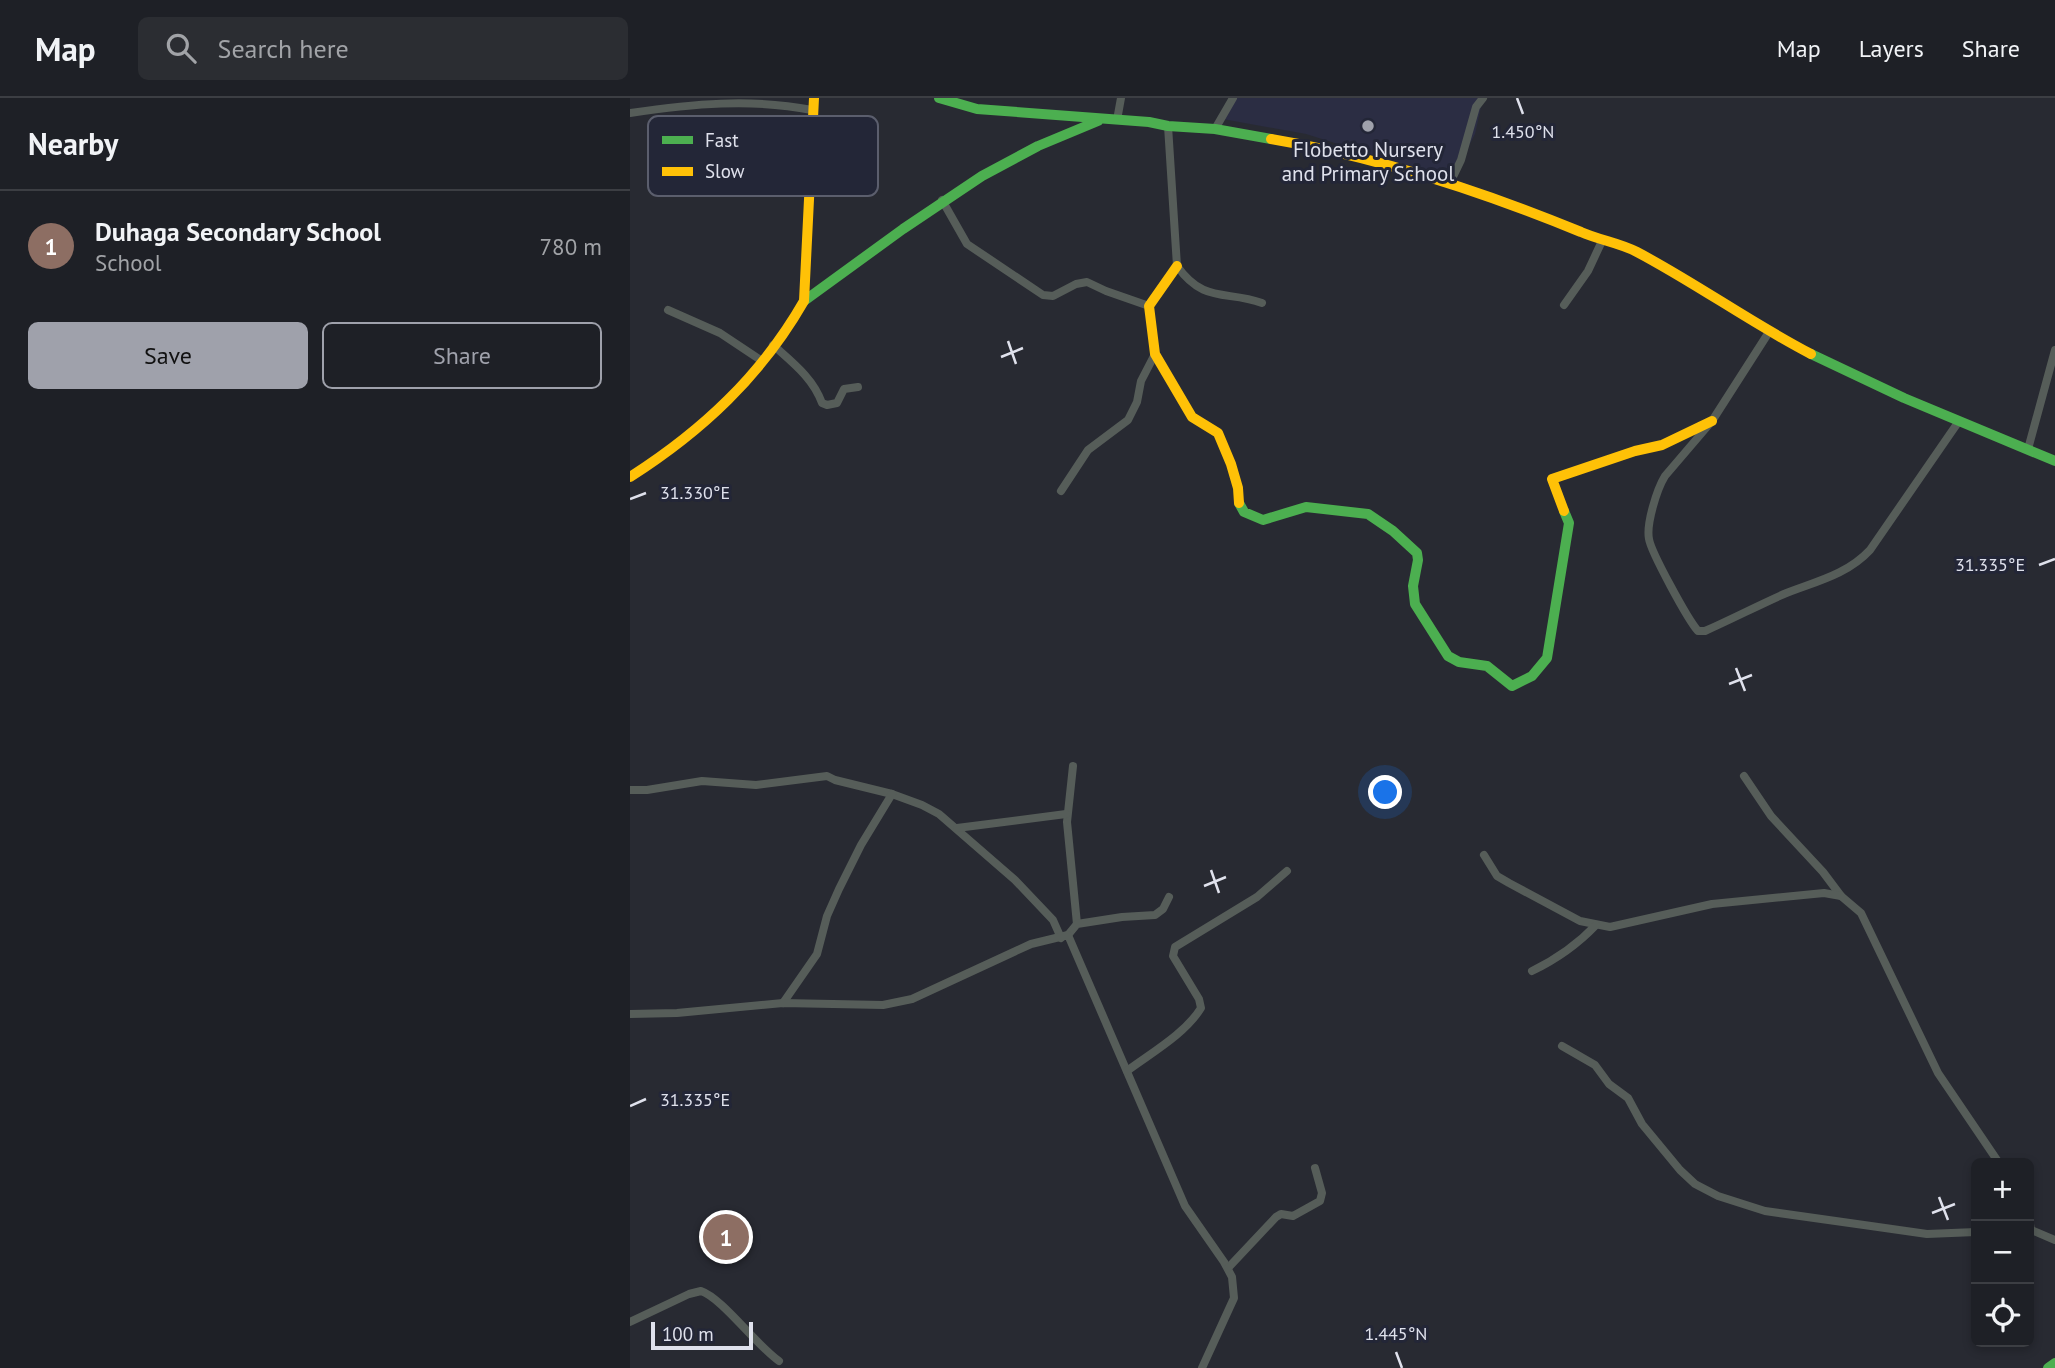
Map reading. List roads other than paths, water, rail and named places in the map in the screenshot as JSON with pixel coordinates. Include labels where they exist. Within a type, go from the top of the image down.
[{"type":"street","points":[[939,98],[989,111],[1215,129],[1304,144],[1417,172],[1513,204],[1602,241],[1634,250],[1769,332],[1904,398],[2055,461]]},
{"type":"street","points":[[1117,120],[1121,98]]},
{"type":"street","points":[[1215,129],[1233,98]]},
{"type":"street","points":[[1450,183],[1461,160],[1476,107],[1483,98]]},
{"type":"street","points":[[630,113],[731,103],[791,106],[813,104]]},
{"type":"street","points":[[804,302],[942,200],[1033,148],[1103,120]]},
{"type":"street","points":[[1168,126],[1177,266],[1191,283],[1204,290],[1223,297],[1251,299],[1262,303]]},
{"type":"street","points":[[630,477],[691,436],[735,393],[789,327],[804,302],[809,196]]},
{"type":"street","points":[[942,200],[967,244],[1043,295],[1053,296],[1076,284],[1087,282],[1149,306]]},
{"type":"street","points":[[1564,305],[1588,271],[1602,241]]},
{"type":"street","points":[[1177,266],[1149,306],[1156,354],[1192,417],[1218,433],[1231,464],[1239,502],[1244,512],[1263,520],[1301,508],[1320,507],[1368,514],[1378,519],[1417,553],[1419,560],[1413,586],[1416,604],[1448,656],[1459,662],[1487,666],[1513,687],[1544,665],[1547,659],[1569,523],[1552,480],[1635,451],[1662,445],[1712,421]]},
{"type":"street","points":[[668,310],[720,333],[762,361]]},
{"type":"street","points":[[1769,332],[1712,421],[1661,483],[1648,532],[1651,548],[1696,629],[1702,631],[1849,568],[1860,560],[1959,421]]},
{"type":"street","points":[[773,345],[805,373],[822,403],[837,403],[844,389],[858,387]]},
{"type":"street","points":[[2028,449],[2055,350]]},
{"type":"street","points":[[1061,491],[1088,450],[1128,420],[1137,402],[1141,381],[1156,354]]},
{"type":"street","points":[[1073,766],[1066,814],[1077,924]]},
{"type":"street","points":[[630,790],[647,790],[702,781],[766,784],[827,776],[922,805],[957,828],[1015,880],[1053,920],[1064,936],[1185,1206],[1228,1268],[1234,1285],[1234,1298],[1202,1368]]},
{"type":"street","points":[[1744,776],[1771,816],[1823,872],[1841,896],[1861,913],[1938,1073],[1996,1158]]},
{"type":"street","points":[[783,1003],[817,954],[827,916],[839,889],[861,845],[892,794]]},
{"type":"street","points":[[957,828],[1066,814]]},
{"type":"street","points":[[1484,855],[1491,868],[1503,880],[1580,921],[1610,927],[1712,904],[1824,893],[1841,896]]},
{"type":"street","points":[[1126,1070],[1171,1038],[1190,1022],[1201,1008],[1199,999],[1173,956],[1175,947],[1256,897],[1287,871]]},
{"type":"street","points":[[630,1014],[677,1013],[783,1003],[883,1005],[899,1002],[984,968],[1031,944],[1064,936],[1077,924],[1155,915],[1163,909],[1169,897]]},
{"type":"street","points":[[1532,971],[1557,959],[1577,945],[1596,925]]},
{"type":"street","points":[[1562,1046],[1595,1065],[1609,1084],[1628,1098],[1642,1124],[1680,1170],[1695,1184],[1718,1196],[1765,1211],[1882,1228],[1927,1234],[1971,1232]]},
{"type":"street","points":[[1228,1268],[1276,1217],[1281,1214],[1293,1216],[1320,1201],[1322,1193],[1315,1168]]},
{"type":"street","points":[[2034,1231],[2055,1240]]},
{"type":"street","points":[[630,1322],[701,1291],[712,1297],[761,1347],[779,1361]]},
{"type":"street","points":[[2048,1368],[2055,1363]]},
{"type":"place","name":"Flobetto Nursery and Primary School","points":[[1368,126]]},
{"type":"place","name":"Duhaga Secondary School","points":[[726,1237]]}]
